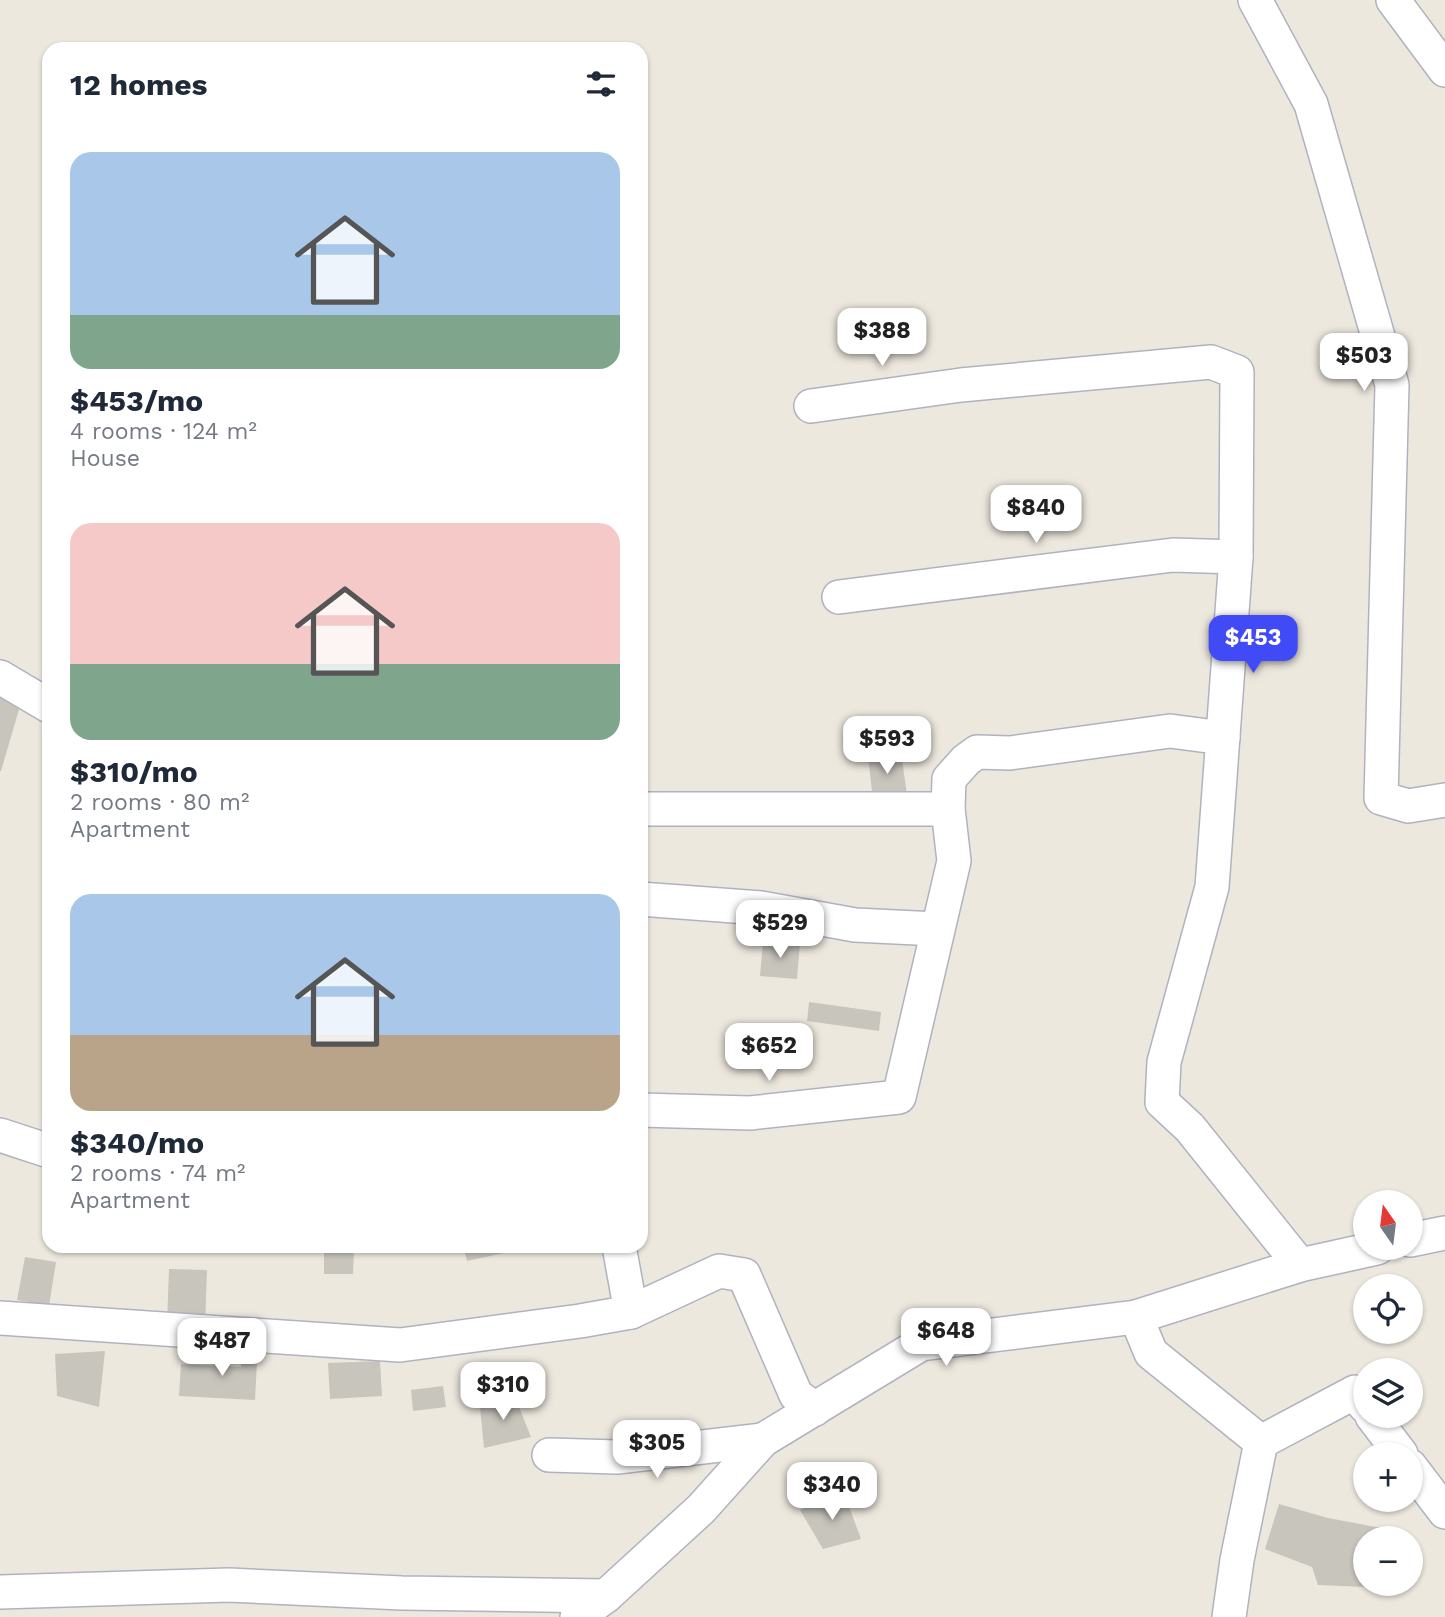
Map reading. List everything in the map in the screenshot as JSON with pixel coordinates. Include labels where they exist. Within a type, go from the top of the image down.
[{"type":"street","points":[[1255,0],[1311,104],[1392,385],[1381,798],[1408,806],[1445,800]]},
{"type":"street","points":[[1393,0],[1445,70]]},
{"type":"street","points":[[811,406],[961,385],[1211,362],[1237,372],[1236,557],[1228,631],[1212,887],[1164,1062],[1163,1102],[1190,1128],[1300,1265]]},
{"type":"street","points":[[839,597],[1172,555],[1236,557]]},
{"type":"street","points":[[0,677],[42,702]]},
{"type":"street","points":[[648,1110],[750,1112],[899,1097],[954,860],[948,809],[949,779],[966,760],[977,752],[1010,753],[1170,731],[1223,738]]},
{"type":"street","points":[[648,808],[948,809]]},
{"type":"street","points":[[648,900],[761,908],[855,925],[937,929]]},
{"type":"street","points":[[0,1135],[42,1149]]},
{"type":"street","points":[[1423,1237],[1445,1233]]},
{"type":"street","points":[[619,1253],[631,1312]]},
{"type":"street","points":[[577,1617],[607,1596],[701,1509],[764,1440],[922,1344],[1136,1317],[1300,1265],[1353,1253]]},
{"type":"street","points":[[0,1318],[400,1345],[631,1312],[719,1271],[744,1275],[796,1395],[815,1409]]},
{"type":"street","points":[[1136,1317],[1151,1353],[1261,1442]]},
{"type":"street","points":[[1261,1442],[1353,1393]]},
{"type":"street","points":[[1381,1428],[1392,1442]]},
{"type":"street","points":[[549,1455],[617,1457],[764,1440]]},
{"type":"street","points":[[1229,1617],[1237,1560],[1261,1442]]},
{"type":"street","points":[[1423,1483],[1445,1512]]},
{"type":"street","points":[[0,1592],[229,1585],[402,1593],[607,1596]]},
{"type":"building","points":[[0,690],[23,696],[1,771],[0,771]]},
{"type":"building","points":[[901,752],[907,795],[873,800],[868,756]]},
{"type":"building","points":[[763,941],[800,943],[797,979],[760,976]]},
{"type":"building","points":[[809,1002],[881,1012],[879,1031],[807,1021]]},
{"type":"building","points":[[324,1253],[354,1253],[353,1274],[324,1274]]},
{"type":"building","points":[[465,1253],[504,1253],[467,1261]]},
{"type":"building","points":[[25,1257],[56,1262],[49,1306],[17,1300]]},
{"type":"building","points":[[169,1269],[207,1270],[205,1326],[167,1324]]},
{"type":"building","points":[[243,1343],[258,1344],[255,1400],[179,1396],[181,1364],[241,1367]]},
{"type":"building","points":[[105,1351],[99,1407],[57,1396],[55,1354]]},
{"type":"building","points":[[380,1361],[382,1396],[330,1399],[328,1363]]},
{"type":"building","points":[[443,1386],[446,1407],[413,1411],[411,1390]]},
{"type":"building","points":[[514,1394],[531,1437],[484,1448],[480,1407]]},
{"type":"building","points":[[844,1493],[861,1539],[823,1549],[800,1510]]},
{"type":"building","points":[[1279,1504],[1328,1518],[1371,1526],[1353,1526],[1353,1586],[1318,1585],[1312,1567],[1265,1549]]}]
